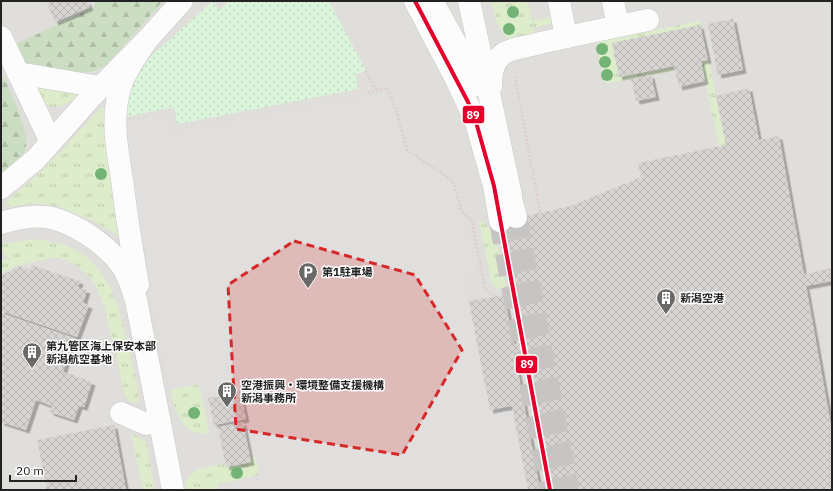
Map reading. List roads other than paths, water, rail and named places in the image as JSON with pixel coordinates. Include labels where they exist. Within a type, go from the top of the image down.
[{"type":"street","points":[[415,1],[458,81],[476,122],[494,186],[508,219]]},
{"type":"street","points":[[432,1],[461,53],[482,99],[498,151],[508,219]]},
{"type":"street","points":[[469,1],[492,104],[508,219]]},
{"type":"street","points":[[559,1],[566,37]]},
{"type":"street","points":[[613,1],[618,26]]},
{"type":"street","points":[[1,188],[36,159],[100,88],[180,4]]},
{"type":"street","points":[[492,104],[491,74],[494,63],[504,53],[566,37],[648,20]]},
{"type":"street","points":[[1,37],[51,142]]},
{"type":"street","points":[[147,40],[120,86],[116,103],[115,121],[124,198],[154,391]]},
{"type":"street","points":[[18,73],[100,88]]},
{"type":"street","points":[[1,223],[14,219],[34,217],[52,218],[78,228],[97,240],[123,267],[136,300],[173,490]]},
{"type":"street","points":[[120,413],[146,424],[160,421]]},
{"type":"tunnel","points":[[516,217],[568,490]]},
{"type":"tunnel","points":[[500,221],[550,490]]},
{"type":"place","name":"第1駐車場","points":[[308,289]]},
{"type":"place","name":"新潟空港","points":[[666,315]]},
{"type":"place","name":"第九管区海上保安本部 新潟航空基地","points":[[32,369]]},
{"type":"place","name":"空港振興・環境整備支援機構 新潟事務所","points":[[227,408]]}]
